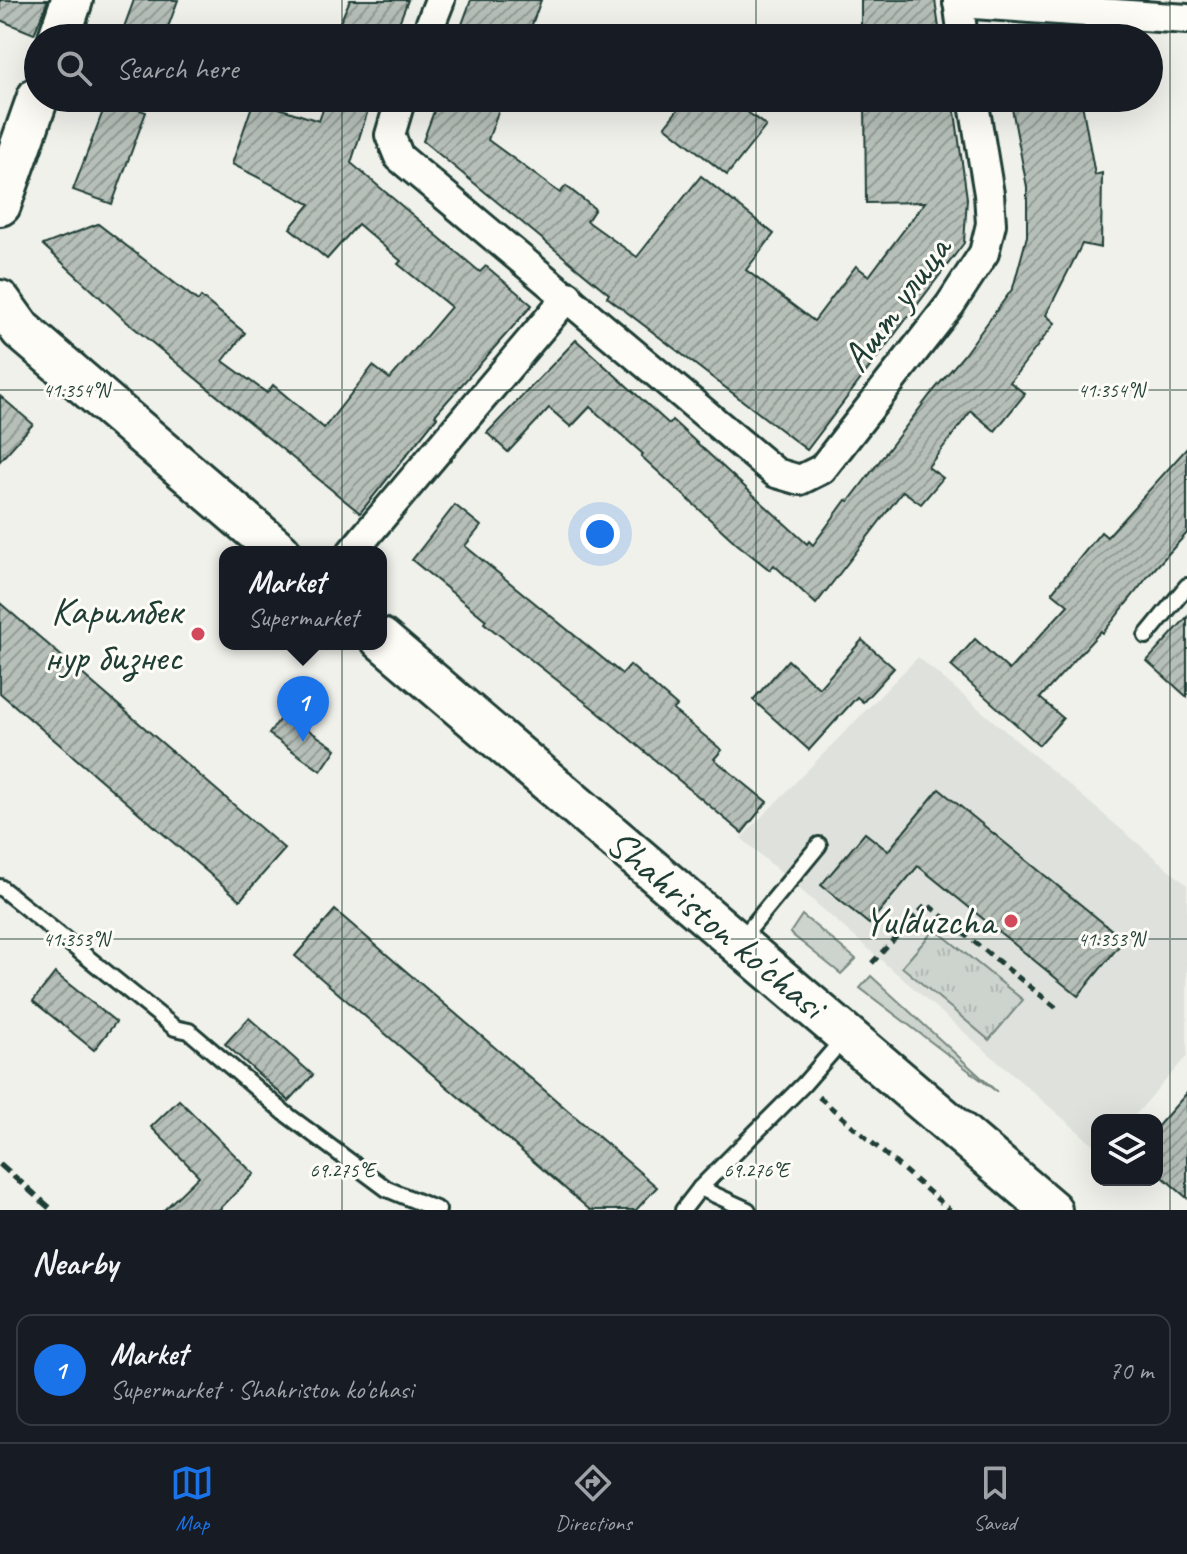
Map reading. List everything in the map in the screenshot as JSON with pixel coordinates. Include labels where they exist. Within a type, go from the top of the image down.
[{"type":"main road","points":[[64,24],[72,0]]},
{"type":"main road","points":[[0,205],[33,112]]},
{"type":"main road","points":[[0,301],[21,330],[273,546]]},
{"type":"main road","name":"Shahriston ko'chasi","points":[[387,644],[1051,1210]]},
{"type":"street","points":[[431,24],[440,0]]},
{"type":"street","points":[[961,24],[958,1],[1187,19]]},
{"type":"street","points":[[357,546],[568,296],[399,157],[390,135],[397,112]]},
{"type":"street","name":"Ашт улица","points":[[568,296],[776,473],[800,480],[822,469],[950,305],[984,253],[991,224],[975,112]]},
{"type":"lane","points":[[1146,636],[1187,586]]},
{"type":"lane","points":[[739,943],[819,845]]},
{"type":"lane","points":[[0,887],[175,1028],[189,1031],[286,1114],[387,1189],[438,1210]]},
{"type":"lane","points":[[683,1210],[700,1188],[804,1084],[847,1034]]},
{"type":"lane","points":[[700,1188],[748,1210]]},
{"type":"path","points":[[872,963],[927,904],[1059,1010]]},
{"type":"path","points":[[804,1084],[950,1210]]},
{"type":"shaded area","name":"Yulduzcha","points":[[918,657],[1187,885],[1187,1056],[1136,1114],[1091,1114],[1091,1143],[741,838]]},
{"type":"green space","points":[[802,915],[856,959],[841,974],[790,933]]},
{"type":"green space","points":[[935,929],[1023,1000],[989,1040],[902,967]]},
{"type":"green space","points":[[871,976],[997,1092],[860,988]]},
{"type":"building","points":[[0,0],[48,0],[38,24],[24,24],[24,30],[0,20]]},
{"type":"building","points":[[134,0],[178,0],[169,24],[125,24]]},
{"type":"building","points":[[350,0],[408,0],[399,24],[339,24]]},
{"type":"building","points":[[471,0],[541,0],[532,24],[462,24]]},
{"type":"building","points":[[861,0],[935,0],[938,24],[861,24]]},
{"type":"building","points":[[103,112],[146,112],[112,204],[73,190]]},
{"type":"building","points":[[250,112],[291,112],[319,121],[322,112],[367,112],[351,163],[480,272],[486,266],[532,305],[435,415],[437,417],[360,513],[127,322],[43,245],[98,224],[198,301],[201,297],[245,333],[223,361],[267,393],[273,385],[324,428],[373,366],[390,379],[451,307],[398,264],[401,261],[358,224],[327,259],[290,228],[310,204],[232,164]]},
{"type":"building","points":[[434,112],[498,112],[488,140],[560,193],[566,186],[595,209],[587,221],[637,257],[701,176],[774,234],[746,270],[814,321],[856,266],[869,276],[925,202],[866,203],[865,112],[955,112],[967,198],[964,243],[807,450],[607,297],[609,294],[423,141]]},
{"type":"building","points":[[676,112],[748,112],[766,126],[727,175],[665,126]]},
{"type":"building","points":[[1013,112],[1084,112],[1095,175],[1102,173],[1101,248],[1082,244],[1046,315],[1055,323],[1010,382],[1025,394],[995,431],[971,411],[928,467],[943,478],[921,504],[903,491],[816,604],[774,565],[770,570],[737,544],[590,407],[571,427],[549,408],[508,452],[487,433],[576,340],[669,424],[672,420],[807,544],[809,541],[813,545],[1013,288],[1027,236],[1027,187]]},
{"type":"building","points":[[0,396],[33,424],[0,461]]},
{"type":"building","points":[[1187,448],[1187,533],[1103,633],[1101,631],[1040,698],[1063,718],[1039,745],[951,666],[975,639],[1009,670],[1068,605],[1052,592],[1101,532],[1107,537]]},
{"type":"building","points":[[455,505],[481,526],[465,546],[622,674],[630,665],[677,706],[673,710],[722,750],[714,759],[767,802],[742,833],[594,709],[484,623],[486,620],[412,560]]},
{"type":"building","points":[[0,603],[285,849],[240,900],[0,693]]},
{"type":"building","points":[[1187,617],[1187,697],[1147,661]]},
{"type":"building","points":[[862,640],[894,668],[863,702],[857,697],[809,750],[753,700],[788,660],[819,688]]},
{"type":"building","points":[[284,713],[336,749],[321,771],[269,734]]},
{"type":"building","points":[[939,789],[1124,940],[1078,996],[918,866],[869,924],[821,885],[865,833],[888,851]]},
{"type":"building","points":[[335,910],[657,1187],[636,1210],[590,1210],[295,956]]},
{"type":"building","points":[[55,973],[116,1022],[94,1050],[33,1001]]},
{"type":"building","points":[[249,1018],[313,1075],[289,1101],[225,1044]]},
{"type":"building","points":[[1187,1093],[1187,1198],[1163,1177],[1163,1120]]},
{"type":"building","points":[[179,1100],[254,1174],[219,1210],[164,1210],[199,1176],[151,1127]]},
{"type":"railway","points":[[0,1164],[52,1210]]},
{"type":"place","name":"Каримбек нур бизнес","points":[[198,634]]},
{"type":"place","name":"Market","points":[[303,742]]},
{"type":"place","name":"Yulduzcha","points":[[1011,921]]}]
